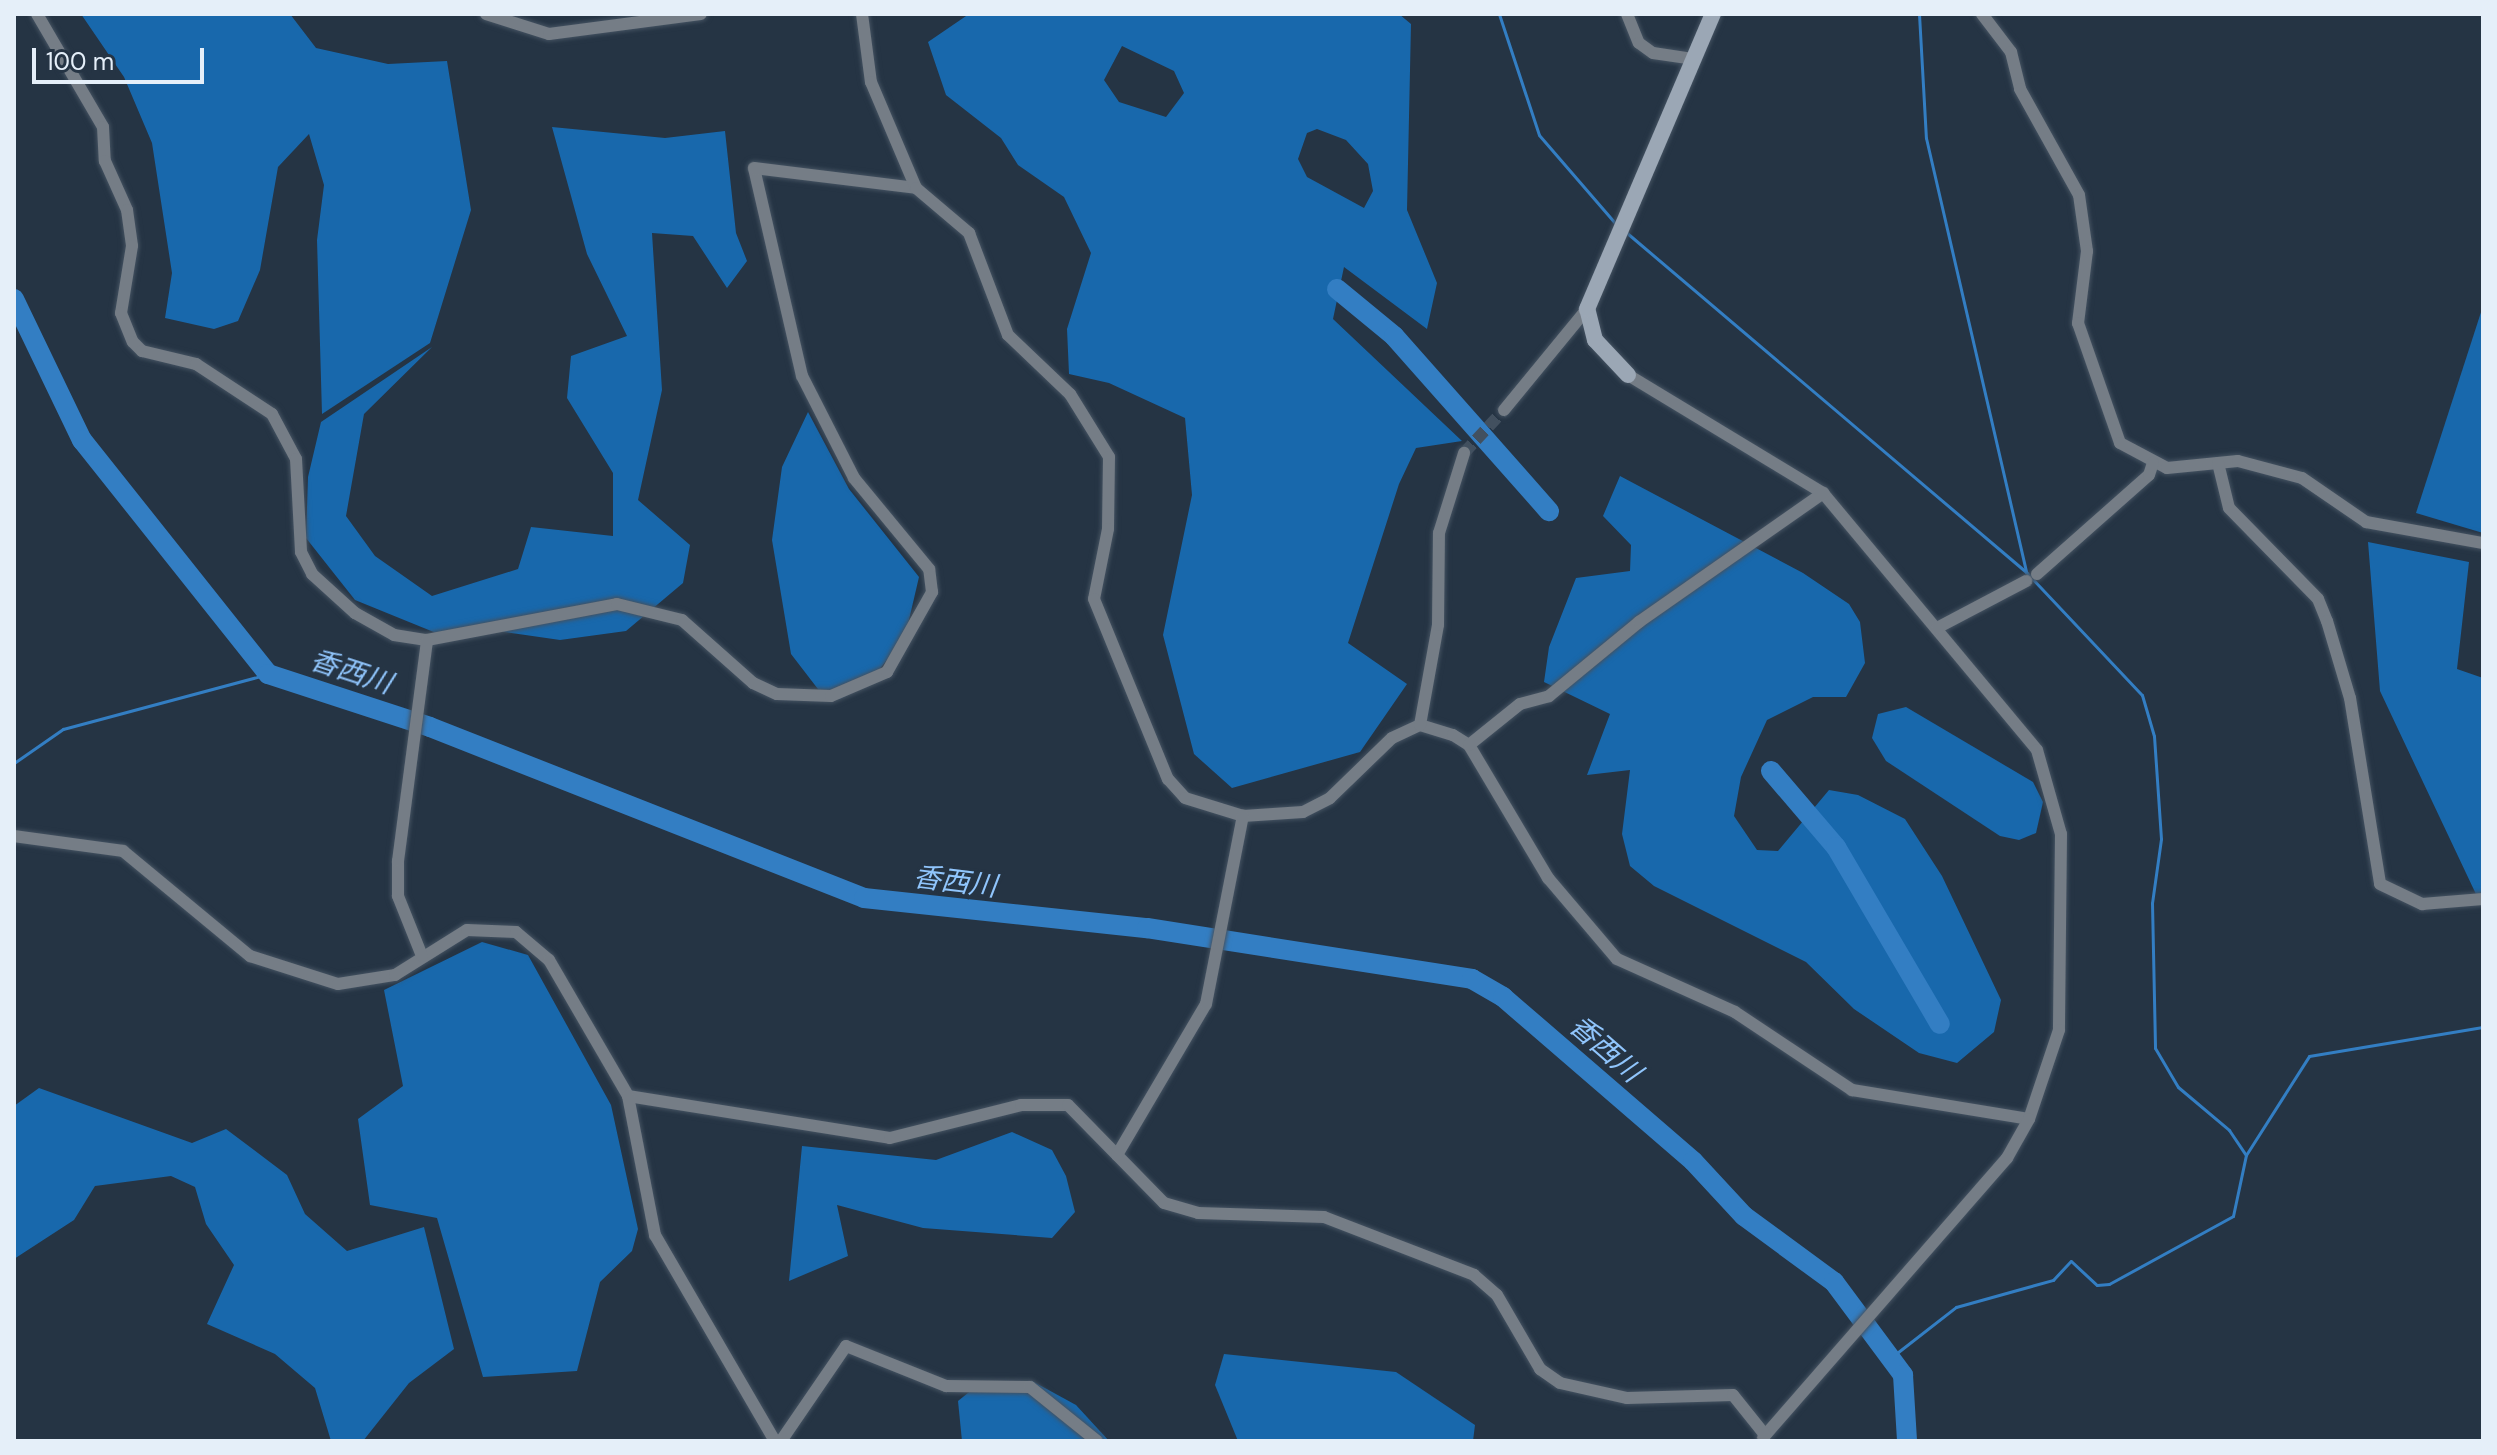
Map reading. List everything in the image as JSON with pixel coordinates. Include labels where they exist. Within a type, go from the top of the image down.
[{"type":"street","points":[[37,14],[103,127],[105,161],[130,234],[121,313],[133,342],[142,351],[196,364],[272,414],[296,459],[301,552],[312,574],[355,613],[394,635],[427,640],[617,604],[682,620],[753,683],[777,694],[831,696],[887,672],[932,592],[929,569],[854,478],[802,376],[754,168],[916,188]]},
{"type":"street","points":[[486,14],[549,34],[701,14]]},
{"type":"street","points":[[862,14],[871,82],[916,188],[969,233],[1008,335],[1070,394],[1109,457],[1108,529],[1094,599],[1168,779],[1185,798],[1243,816],[1303,812],[1330,798],[1392,738],[1420,725],[1469,745],[1548,878],[1628,966],[1735,1012],[1852,1090],[2029,1119]]},
{"type":"street","points":[[1627,14],[1639,43],[1653,53],[1693,59]]},
{"type":"street","points":[[1504,410],[1587,309],[1713,14]]},
{"type":"street","points":[[1982,14],[2011,52],[2020,89],[2079,195],[2087,276],[2078,323],[2086,354],[2120,443],[2153,463],[2238,461],[2310,481],[2366,522],[2483,543]]},
{"type":"street","points":[[628,1096],[890,1138],[1053,1102],[1079,1112],[1164,1203],[1198,1213],[1324,1217],[1474,1275],[1497,1295],[1540,1369],[1560,1383],[1627,1398],[1733,1395],[1763,1438],[2007,1158],[2029,1119],[2059,1030],[2058,806],[2037,750],[1823,493],[1628,375],[1595,340],[1587,309]]},
{"type":"street","points":[[1420,725],[1438,625],[1439,533],[1464,453]]},
{"type":"street","points":[[1937,628],[2032,578],[2149,475],[2153,463]]},
{"type":"street","points":[[2218,463],[2229,508],[2318,599],[2344,665],[2380,884],[2422,904],[2483,899]]},
{"type":"street","points":[[1469,745],[1520,704],[1549,696],[1823,493]]},
{"type":"street","points":[[422,956],[398,896],[413,730],[427,640]]},
{"type":"street","points":[[1117,1155],[1206,1004],[1222,947],[1243,816]]},
{"type":"street","points":[[14,836],[123,851],[233,944],[305,978],[370,984],[422,956],[447,938],[487,927],[532,942],[549,960],[628,1096],[655,1235],[747,1382],[778,1441],[846,1346],[946,1386],[1030,1387],[1097,1441]]},
{"type":"shaded area","points":[[81,14],[290,14],[316,48],[388,64],[447,61],[471,210],[430,343],[322,414],[317,240],[324,185],[309,134],[278,167],[260,270],[238,321],[214,329],[165,318],[172,273],[152,143],[124,77]]},
{"type":"shaded area","points":[[969,14],[1399,14],[1411,24],[1407,210],[1437,283],[1427,329],[1344,267],[1333,319],[1462,441],[1416,448],[1399,484],[1348,643],[1407,684],[1360,752],[1232,788],[1194,754],[1163,635],[1192,495],[1185,418],[1109,383],[1069,374],[1067,329],[1091,253],[1064,197],[1018,165],[1001,138],[946,95],[928,42]],"holes":[[[1122,46],[1174,71],[1184,93],[1166,117],[1119,102],[1104,80]],[[1317,129],[1346,140],[1368,164],[1373,191],[1364,208],[1307,177],[1298,159],[1307,133]]]},
{"type":"shaded area","points":[[552,127],[665,138],[725,131],[736,233],[747,261],[727,288],[693,236],[652,233],[662,390],[638,500],[690,545],[683,583],[626,631],[560,640],[490,630],[441,635],[355,600],[306,538],[308,477],[321,422],[432,347],[364,414],[346,516],[375,556],[432,596],[518,569],[531,527],[613,536],[613,473],[567,398],[571,356],[627,336],[587,254]]},
{"type":"shaded area","points":[[2483,306],[2483,533],[2416,513]]},
{"type":"shaded area","points":[[808,412],[849,489],[919,577],[905,637],[867,685],[840,699],[821,693],[791,654],[772,540],[782,467]]},
{"type":"shaded area","points":[[1620,476],[1803,573],[1849,604],[1860,622],[1865,663],[1846,697],[1813,697],[1767,720],[1741,777],[1734,816],[1757,850],[1778,851],[1829,790],[1858,795],[1905,819],[1942,876],[2001,1000],[1994,1032],[1957,1063],[1919,1053],[1854,1009],[1806,962],[1654,886],[1630,866],[1622,834],[1630,770],[1587,775],[1610,714],[1544,682],[1549,647],[1576,578],[1630,571],[1631,545],[1603,516]]},
{"type":"shaded area","points":[[2368,542],[2469,562],[2457,669],[2483,678],[2483,909],[2380,691]]},
{"type":"shaded area","points":[[1906,707],[2033,782],[2043,802],[2036,833],[2019,840],[2000,836],[1886,761],[1872,738],[1878,714]]},
{"type":"shaded area","points":[[482,942],[528,955],[611,1105],[638,1229],[632,1251],[600,1282],[577,1371],[483,1377],[437,1218],[370,1205],[358,1119],[403,1086],[384,990]]},
{"type":"shaded area","points":[[39,1088],[192,1143],[226,1129],[287,1175],[305,1214],[347,1251],[424,1227],[454,1349],[409,1383],[363,1441],[331,1441],[315,1388],[275,1354],[207,1324],[234,1265],[206,1224],[195,1187],[171,1176],[95,1186],[74,1220],[14,1259],[14,1106]]},
{"type":"shaded area","points":[[1012,1132],[1052,1150],[1066,1176],[1075,1212],[1052,1238],[923,1228],[837,1205],[848,1256],[789,1281],[802,1146],[936,1160]]},
{"type":"shaded area","points":[[1224,1354],[1396,1372],[1475,1425],[1473,1441],[1238,1441],[1215,1385]]},
{"type":"shaded area","points":[[1032,1381],[1076,1405],[1109,1441],[962,1441],[958,1401],[979,1384]]},
{"type":"waterway","points":[[1499,14],[1539,135],[1615,223]]},
{"type":"waterway","points":[[1919,14],[1926,138],[2026,572]]},
{"type":"waterway","points":[[1627,233],[2026,572],[2142,695],[2154,736],[2161,839],[2152,903],[2155,1048],[2178,1087],[2229,1130],[2246,1155]]},
{"type":"waterway","points":[[1337,289],[1394,336],[1549,511]]},
{"type":"waterway","name":"香西川","points":[[14,299],[82,440],[268,674],[430,727],[864,898],[1147,928],[1472,979],[1503,997],[1693,1161],[1744,1216],[1834,1282],[1903,1375],[1907,1441]]},
{"type":"waterway","points":[[14,763],[63,729],[268,674]]},
{"type":"waterway","points":[[1771,771],[1836,847],[1940,1024]]},
{"type":"waterway","points":[[1893,1356],[1956,1307],[2053,1280],[2071,1261],[2097,1285],[2109,1284],[2233,1216],[2246,1155],[2309,1056],[2483,1027]]},
{"type":"tunnel","points":[[1464,453],[1504,410]]}]
